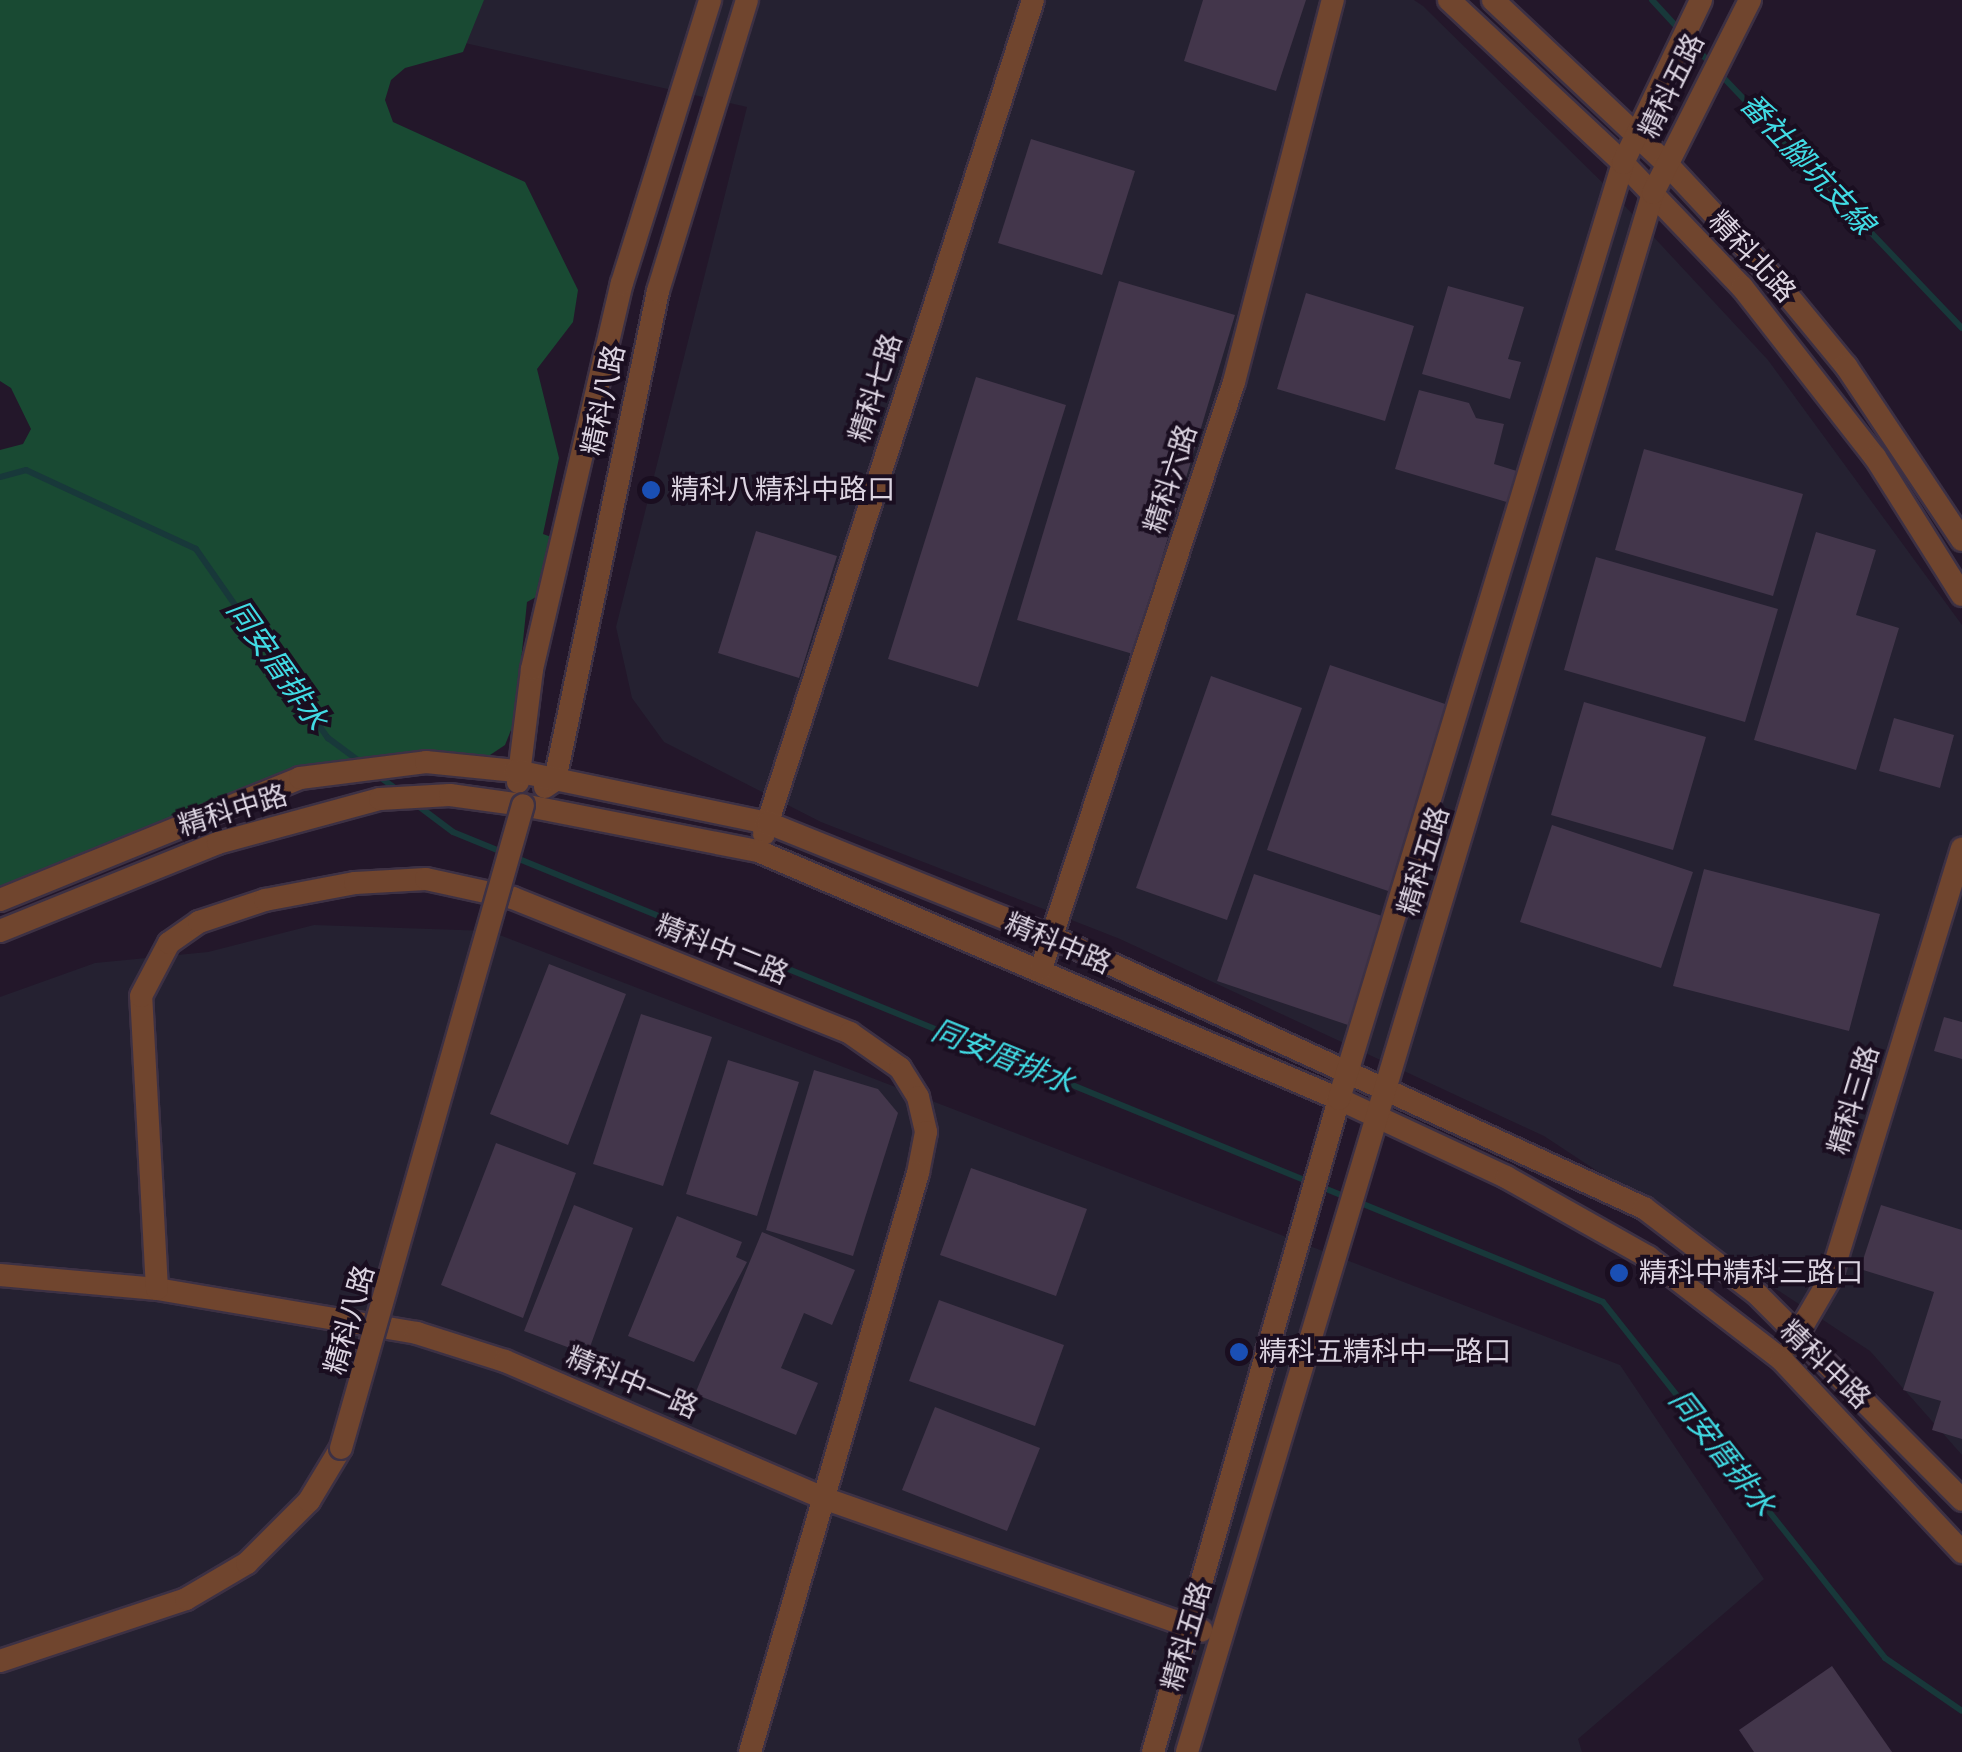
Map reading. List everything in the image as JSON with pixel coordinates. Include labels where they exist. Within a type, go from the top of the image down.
[{"type":"street","name":"精科八路","points":[[0,1661],[186,1599],[247,1564],[309,1502],[342,1448],[523,805],[516,771],[532,670],[622,283],[710,0]]},
{"type":"street","name":"精科八路","points":[[555,780],[658,290],[746,0]]},
{"type":"street","name":"精科七路","points":[[758,851],[1033,0]]},
{"type":"street","name":"精科六路","points":[[1041,969],[1234,382],[1333,0]]},
{"type":"street","name":"精科北路","points":[[1449,0],[1653,193],[1796,351],[1875,457],[1962,596]]},
{"type":"street","name":"精科北路","points":[[1493,0],[1667,164],[1846,366],[1962,540]]},
{"type":"street","name":"精科五路","points":[[1153,1752],[1340,1100],[1623,163],[1701,0]]},
{"type":"street","name":"精科五路","points":[[1187,1752],[1217,1637],[1653,193],[1704,80],[1750,0]]},
{"type":"street","name":"精科中路","points":[[0,900],[300,778],[426,762],[516,771],[768,823],[1052,936],[1350,1068],[1644,1208],[1701,1246],[1800,1334],[1962,1500]]},
{"type":"street","points":[[523,805],[555,780]]},
{"type":"street","name":"精科中路","points":[[0,931],[218,842],[380,799],[450,795],[523,805],[758,851],[1340,1100],[1506,1177],[1648,1257],[1782,1358],[1962,1552]]},
{"type":"street","name":"精科三路","points":[[1782,1358],[1831,1277],[1962,849]]},
{"type":"street","name":"精科中二路","points":[[157,1289],[141,996],[170,942],[199,922],[265,900],[356,883],[426,879],[513,898],[850,1034],[900,1068],[918,1097],[926,1132],[918,1173],[750,1752]]},
{"type":"street","name":"精科中一路","points":[[0,1275],[157,1289],[416,1334],[506,1361],[826,1499],[1217,1637]]},
{"type":"shaded area","points":[[464,0],[1414,0],[1423,6],[1610,190],[1768,360],[1962,625],[1962,1455],[1870,1351],[1544,1136],[1120,939],[821,822],[664,742],[632,698],[616,627],[747,107],[434,36]]},
{"type":"shaded area","points":[[314,925],[489,931],[1620,1365],[1764,1579],[1578,1739],[1582,1752],[0,1752],[0,997],[95,963],[208,952]]},
{"type":"green space","points":[[0,0],[484,0],[463,52],[405,68],[391,80],[385,100],[393,122],[525,182],[578,290],[573,322],[537,369],[559,458],[543,534],[568,543],[556,586],[527,602],[515,720],[505,745],[490,755],[357,770],[0,895],[0,450],[23,444],[31,429],[11,388],[0,381]]},
{"type":"building","points":[[1203,0],[1306,0],[1276,91],[1184,61]]},
{"type":"building","points":[[1031,139],[1135,171],[1102,275],[998,243]]},
{"type":"building","points":[[1119,281],[1235,315],[1133,654],[1017,620]]},
{"type":"building","points":[[1448,286],[1524,307],[1508,359],[1521,362],[1510,399],[1422,374]]},
{"type":"building","points":[[1306,293],[1414,326],[1385,421],[1277,389]]},
{"type":"building","points":[[976,377],[1066,405],[978,687],[888,659]]},
{"type":"building","points":[[1419,390],[1469,403],[1476,418],[1504,424],[1494,464],[1520,472],[1510,503],[1395,469]]},
{"type":"building","points":[[1644,449],[1803,494],[1773,596],[1615,550]]},
{"type":"building","points":[[756,531],[837,556],[799,678],[718,653]]},
{"type":"building","points":[[1816,532],[1876,550],[1856,615],[1899,628],[1856,770],[1754,740]]},
{"type":"building","points":[[1596,557],[1778,609],[1745,722],[1564,670]]},
{"type":"building","points":[[1330,665],[1454,707],[1391,892],[1267,850]]},
{"type":"building","points":[[1211,676],[1302,708],[1227,920],[1136,888]]},
{"type":"building","points":[[1584,702],[1706,737],[1673,850],[1551,815]]},
{"type":"building","points":[[1894,718],[1954,735],[1940,788],[1879,771]]},
{"type":"building","points":[[1552,825],[1693,872],[1661,968],[1520,922]]},
{"type":"building","points":[[1704,869],[1880,914],[1849,1031],[1673,986]]},
{"type":"building","points":[[1254,874],[1385,917],[1348,1025],[1217,981]]},
{"type":"building","points":[[549,964],[626,994],[568,1145],[490,1114]]},
{"type":"building","points":[[641,1014],[712,1037],[663,1186],[593,1164]]},
{"type":"building","points":[[1944,1017],[1962,1022],[1962,1059],[1934,1051]]},
{"type":"building","points":[[728,1060],[799,1082],[757,1216],[686,1194]]},
{"type":"building","points":[[814,1070],[878,1089],[898,1113],[853,1256],[766,1230]]},
{"type":"building","points":[[496,1143],[576,1173],[523,1318],[441,1285]]},
{"type":"building","points":[[971,1168],[1087,1209],[1056,1296],[940,1255]]},
{"type":"building","points":[[574,1205],[633,1228],[590,1347],[582,1342],[578,1351],[524,1331]]},
{"type":"building","points":[[1881,1205],[1962,1230],[1962,1439],[1932,1430],[1941,1401],[1903,1390],[1934,1292],[1860,1269]]},
{"type":"building","points":[[677,1216],[742,1242],[736,1257],[747,1262],[694,1362],[628,1336]]},
{"type":"building","points":[[762,1232],[855,1270],[832,1325],[804,1313],[781,1368],[818,1383],[796,1435],[695,1394]]},
{"type":"building","points":[[939,1300],[1064,1345],[1035,1426],[909,1381]]},
{"type":"building","points":[[935,1407],[1040,1448],[1007,1531],[902,1490]]},
{"type":"building","points":[[1832,1666],[1892,1752],[1754,1752],[1739,1730]]},
{"type":"waterway","name":"番社腳坑支線","points":[[1652,0],[1712,65]]},
{"type":"waterway","name":"番社腳坑支線","points":[[1720,74],[1962,328]]},
{"type":"waterway","name":"同安厝排水","points":[[0,477],[26,470],[196,549],[328,738],[363,764]]},
{"type":"waterway","name":"同安厝排水","points":[[377,775],[399,791]]},
{"type":"waterway","name":"同安厝排水","points":[[417,805],[453,832],[1603,1302],[1885,1658],[1962,1711]]},
{"type":"place","name":"精科八精科中路口","points":[[651,490]]},
{"type":"place","name":"精科中精科三路口","points":[[1619,1273]]},
{"type":"place","name":"精科五精科中一路口","points":[[1239,1352]]}]
